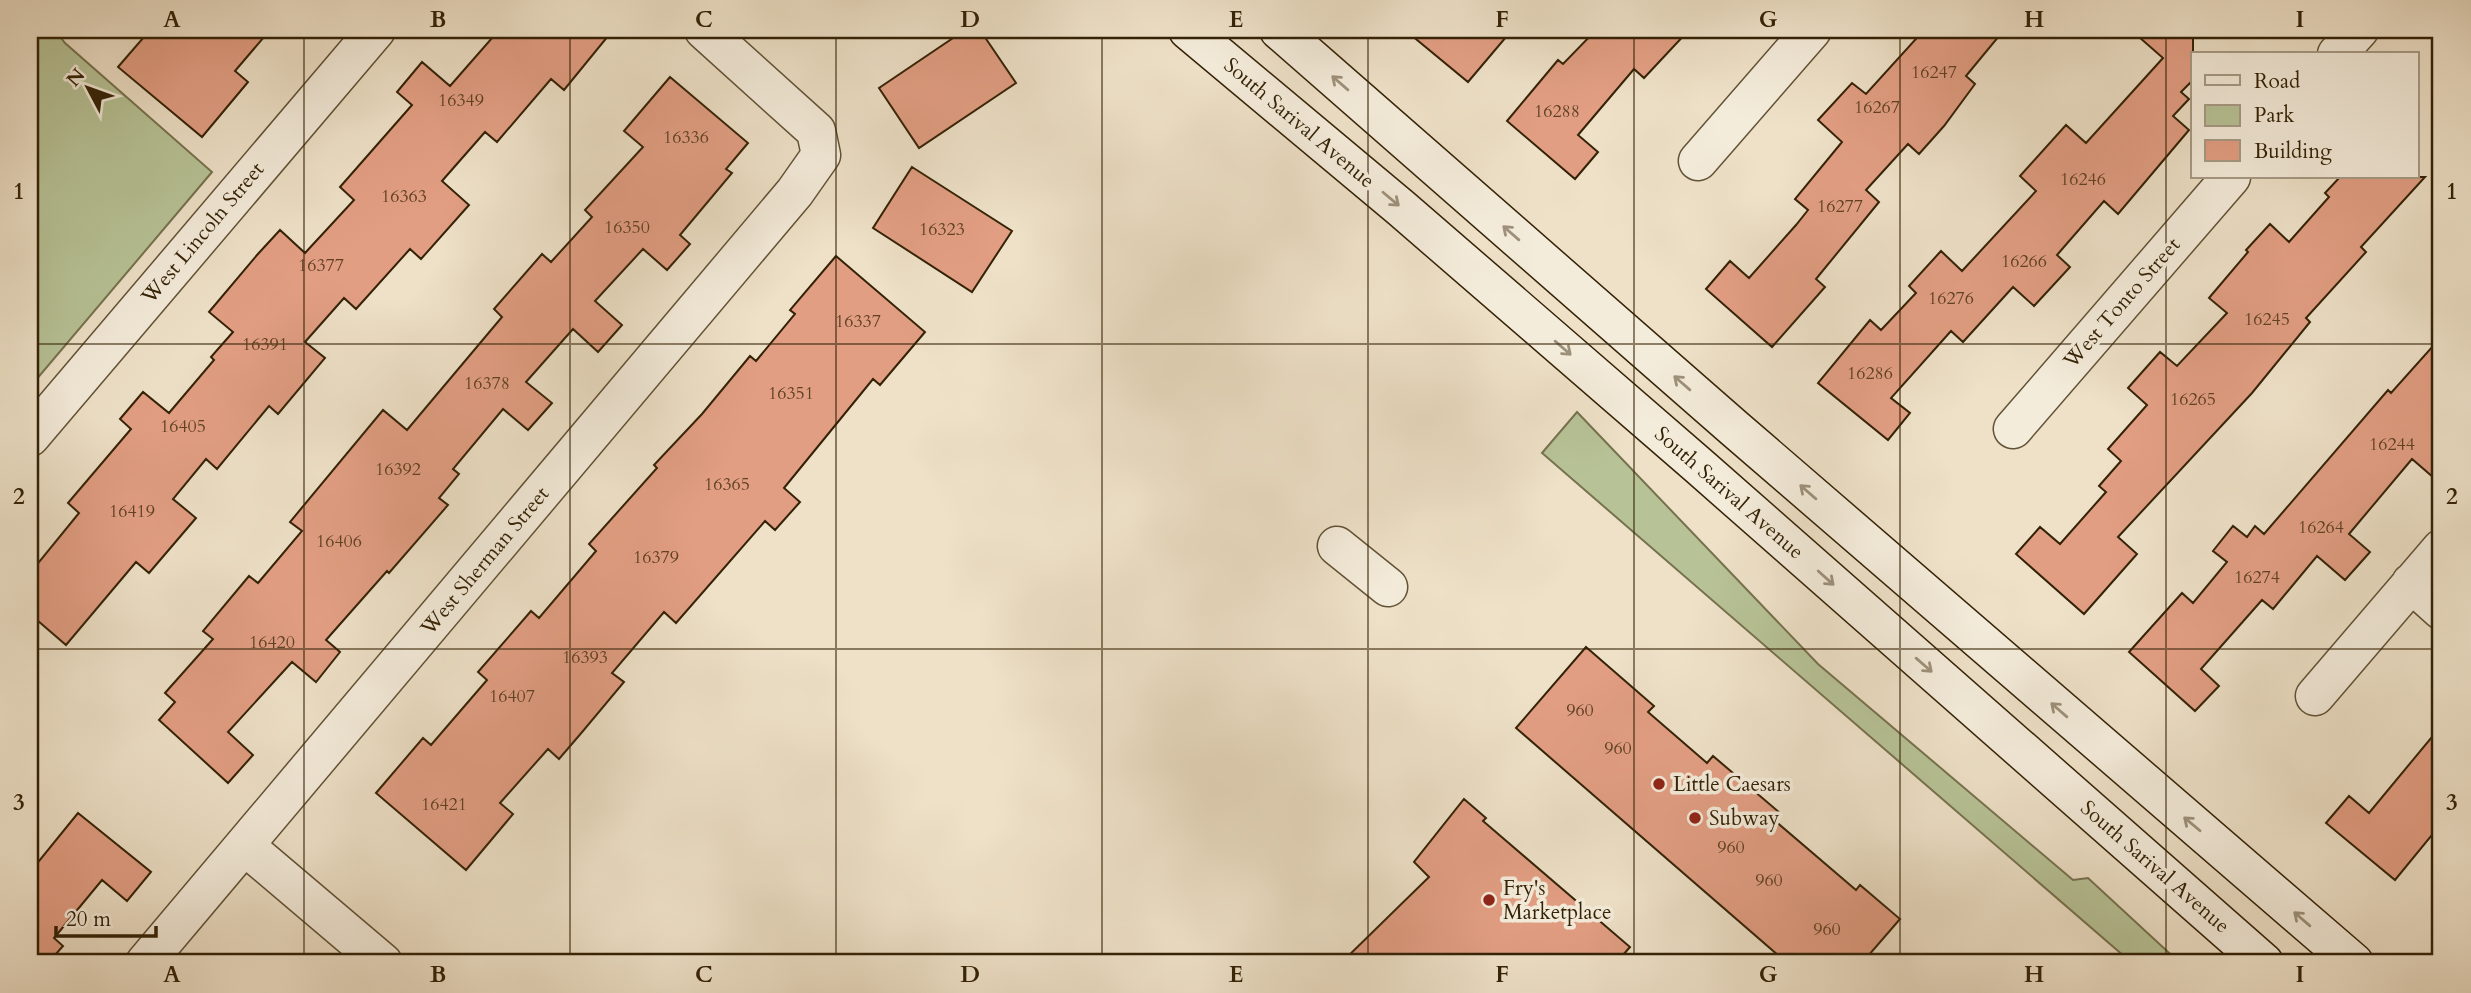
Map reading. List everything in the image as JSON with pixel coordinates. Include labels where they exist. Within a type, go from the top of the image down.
[{"type":"main road","name":"West Lincoln Street","points":[[30,437],[376,30]]},
{"type":"main road","name":"West Sherman Street","points":[[145,963],[795,192],[821,155],[816,131],[704,30]]},
{"type":"main road","name":"South Sarival Avenue","points":[[1188,30],[1401,208],[1699,466],[2264,963]]},
{"type":"main road","points":[[1279,30],[2110,755],[2354,963]]},
{"type":"main road","points":[[1698,160],[1812,30]]},
{"type":"main road","points":[[2339,52],[2359,30]]},
{"type":"main road","name":"West Tonto Street","points":[[2013,429],[2230,178]]},
{"type":"main road","points":[[1699,466],[1734,428]]},
{"type":"main road","points":[[1337,546],[1388,587]]},
{"type":"main road","points":[[2315,696],[2441,549]]},
{"type":"main road","points":[[2411,583],[2441,610]]},
{"type":"main road","points":[[2075,797],[2110,755]]},
{"type":"main road","points":[[245,846],[383,963]]},
{"type":"green space","points":[[30,30],[55,30],[65,43],[212,172],[30,387]]},
{"type":"green space","points":[[1577,412],[1818,664],[2073,880],[2088,878],[2180,963],[2132,963],[1542,453]]},
{"type":"building","points":[[150,30],[270,30],[235,71],[248,82],[202,137],[118,67]]},
{"type":"building","points":[[499,30],[613,30],[564,90],[551,79],[497,142],[485,132],[442,181],[469,205],[421,259],[410,249],[356,309],[344,298],[305,342],[325,358],[278,414],[269,406],[217,469],[206,459],[173,499],[196,518],[149,573],[136,562],[66,645],[30,614],[30,573],[79,513],[68,503],[131,429],[120,419],[143,392],[169,413],[214,360],[211,357],[233,332],[209,312],[257,255],[280,230],[305,253],[354,200],[340,187],[412,105],[397,92],[422,62],[450,86]]},
{"type":"building","points":[[965,30],[980,30],[1016,83],[919,148],[879,88]]},
{"type":"building","points":[[1405,30],[1512,30],[1468,82]]},
{"type":"building","points":[[1596,30],[1689,30],[1644,78],[1634,69],[1578,135],[1598,152],[1575,179],[1507,121],[1558,60],[1563,64]]},
{"type":"building","points":[[1924,30],[2004,30],[1966,76],[1975,84],[1944,126],[1919,154],[1908,144],[1866,190],[1879,202],[1816,279],[1825,287],[1772,347],[1706,289],[1730,261],[1749,278],[1796,225],[1808,210],[1795,199],[1842,142],[1818,120],[1852,83],[1866,94]]},
{"type":"building","points":[[2131,30],[2193,30],[2191,84],[2181,92],[2189,99],[2173,116],[2189,130],[2118,214],[2104,201],[2057,255],[2070,267],[2034,306],[2013,287],[1963,342],[1951,331],[1891,398],[1910,413],[1888,440],[1818,383],[1870,320],[1881,330],[1916,293],[1909,286],[1941,251],[1962,271],[2036,191],[2020,176],[2066,125],[2086,143],[2163,58]]},
{"type":"building","points":[[670,77],[748,143],[726,169],[732,173],[680,235],[690,244],[667,270],[643,249],[595,301],[622,325],[598,352],[573,329],[526,382],[552,403],[528,430],[503,409],[453,469],[459,474],[439,498],[448,505],[326,640],[340,652],[316,682],[292,662],[228,732],[253,755],[228,783],[159,720],[175,702],[165,693],[213,639],[203,631],[249,576],[258,583],[302,531],[290,522],[383,410],[407,430],[502,317],[494,309],[542,254],[551,262],[592,217],[585,210],[643,147],[624,131]]},
{"type":"building","points":[[912,167],[1012,231],[972,292],[873,228]]},
{"type":"building","points":[[2425,177],[2361,247],[2366,252],[2306,318],[2310,322],[2252,393],[2118,537],[2137,554],[2084,614],[2016,554],[2040,527],[2060,544],[2106,492],[2099,486],[2121,461],[2108,449],[2147,405],[2128,388],[2160,352],[2177,366],[2227,313],[2209,298],[2248,252],[2246,250],[2270,224],[2289,242],[2329,197],[2325,193],[2339,178]]},
{"type":"building","points":[[836,256],[925,332],[880,385],[873,379],[784,488],[800,502],[775,530],[765,521],[676,623],[664,612],[612,673],[624,682],[559,759],[548,749],[500,803],[513,814],[466,870],[376,793],[423,738],[431,745],[487,680],[478,672],[531,611],[539,618],[596,551],[589,544],[657,468],[654,465],[702,414],[750,356],[756,361],[795,314],[790,310]]},
{"type":"building","points":[[2441,337],[2441,484],[2412,459],[2349,534],[2370,552],[2345,580],[2317,556],[2273,609],[2262,600],[2201,669],[2219,686],[2195,711],[2129,652],[2182,593],[2193,603],[2227,562],[2213,551],[2233,526],[2247,537],[2255,526],[2264,534],[2388,390],[2391,393]]},
{"type":"building","points":[[1586,647],[1654,706],[1648,712],[1707,763],[1713,756],[1780,813],[1774,820],[1856,890],[1860,885],[1900,919],[1862,963],[1787,963],[1516,728]]},
{"type":"building","points":[[2441,726],[2441,824],[2395,880],[2326,823],[2349,796],[2369,813]]},
{"type":"building","name":"Fry's Marketplace","points":[[1464,799],[1486,818],[1483,821],[1630,947],[1616,963],[1341,963],[1429,877],[1414,862]]},
{"type":"building","points":[[78,813],[151,872],[127,901],[102,880],[54,938],[63,946],[48,963],[30,963],[30,872]]},
{"type":"place","name":"Little Caesars","points":[[1659,784]]},
{"type":"place","name":"Subway","points":[[1695,818]]},
{"type":"place","name":"Fry's Marketplace","points":[[1489,900]]}]
